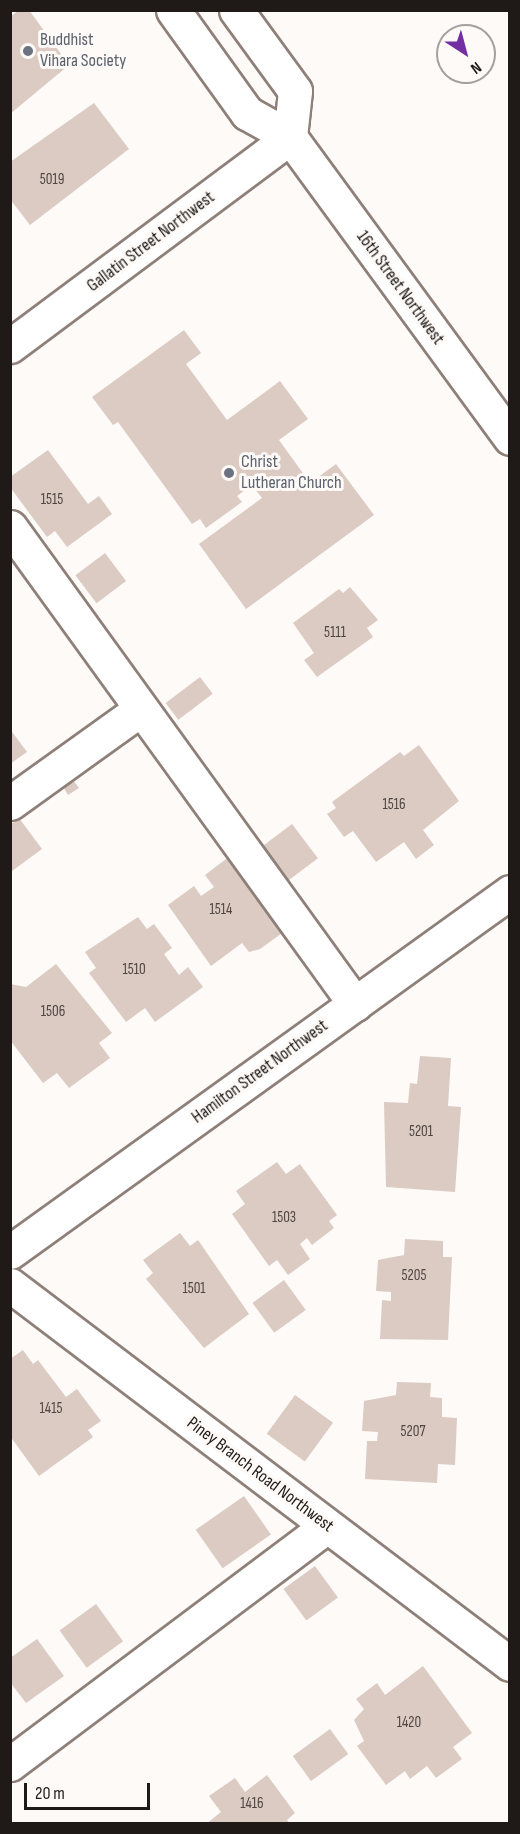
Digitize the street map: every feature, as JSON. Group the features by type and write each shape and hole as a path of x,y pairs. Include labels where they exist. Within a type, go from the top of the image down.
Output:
{"street":[{"name":"16th Street Northwest","path":"172,10 247,113 290,137 510,438"},
{"path":"236,10 295,91 290,137"},
{"name":"Gallatin Street Northwest","path":"10,346 290,137"},
{"path":"10,527 355,1004"},
{"path":"10,803 141,709"},
{"name":"Hamilton Street Northwest","path":"10,1252 510,892"},
{"name":"Piney Branch Road Northwest","path":"10,1285 510,1664"},
{"path":"10,1764 327,1526"}],"building":[{"path":"19,10 29,10 69,65 10,114 10,17"},
{"path":"94,103 129,149 30,225 10,199 10,162"},
{"name":"Christ Lutheran Church","path":"184,330 201,353 186,364 227,420 280,381 308,419 279,440 310,483 336,464 374,515 246,609 199,544 262,498 252,485 237,496 242,502 206,528 200,519 192,524 118,422 113,425 92,397"},
{"path":"48,450 88,504 99,496 112,514 67,547 55,531 47,537 10,487 10,477"},
{"path":"105,553 126,581 97,603 75,575"},
{"path":"350,587 378,620 367,628 373,637 317,677 304,660 314,653 293,623 339,589 343,593"},
{"path":"200,677 213,694 178,720 166,703"},
{"path":"10,729 27,752 10,764"},
{"path":"419,745 459,801 423,830 434,845 416,859 404,842 376,862 353,831 344,837 327,814 336,808 332,802 400,752 404,756"},
{"path":"70,776 79,788 68,795 61,783"},
{"path":"19,818 42,849 12,871 10,825"},
{"path":"292,824 318,858 288,881 262,846"},
{"path":"230,856 285,931 260,949 249,952 242,943 211,966 168,905 194,886 201,896 214,887 205,875"},
{"path":"138,917 147,929 154,924 172,948 164,954 179,975 188,967 203,987 155,1022 145,1008 126,1022 89,973 96,968 85,952"},
{"path":"56,964 112,1033 99,1043 110,1058 69,1088 57,1073 43,1083 10,1040 10,984 26,987"},
{"path":"420,1056 451,1058 448,1106 461,1107 455,1192 386,1187 384,1102 408,1103 410,1083 417,1084"},
{"path":"277,1162 286,1174 300,1164 337,1215 329,1221 334,1228 312,1245 307,1238 300,1244 310,1259 288,1275 277,1260 269,1266 232,1214 245,1204 236,1191"},
{"path":"180,1233 190,1246 198,1240 249,1314 204,1348 146,1279 153,1273 143,1260"},
{"path":"405,1239 443,1241 443,1257 452,1257 448,1340 380,1339 382,1300 391,1301 391,1292 376,1291 378,1260 404,1255"},
{"path":"284,1280 306,1310 274,1333 252,1303"},
{"path":"23,1350 33,1364 38,1360 66,1397 77,1389 101,1421 88,1430 93,1437 39,1476 10,1436 10,1359"},
{"path":"397,1382 431,1383 430,1397 442,1398 442,1417 457,1418 455,1465 438,1464 437,1483 365,1479 367,1441 377,1441 378,1432 362,1431 364,1401 396,1395"},
{"path":"295,1395 333,1423 305,1461 267,1434"},
{"path":"244,1496 271,1535 223,1568 196,1530"},
{"path":"315,1566 338,1598 306,1620 283,1589"},
{"path":"96,1604 123,1641 87,1668 60,1630"},
{"path":"37,1639 64,1676 26,1703 10,1682 10,1658"},
{"path":"423,1666 472,1733 453,1747 462,1759 436,1778 427,1766 410,1779 405,1771 386,1785 357,1746 364,1741 354,1720 364,1709 356,1699 377,1683 385,1695"},
{"path":"330,1729 348,1754 311,1781 293,1756"},
{"path":"267,1775 295,1813 287,1820 290,1824 206,1824 221,1812 209,1796 235,1778 245,1792"}],"place":[{"name":"Buddhist Vihara Society","path":"28,51"},
{"name":"Christ Lutheran Church","path":"229,473"}]}
